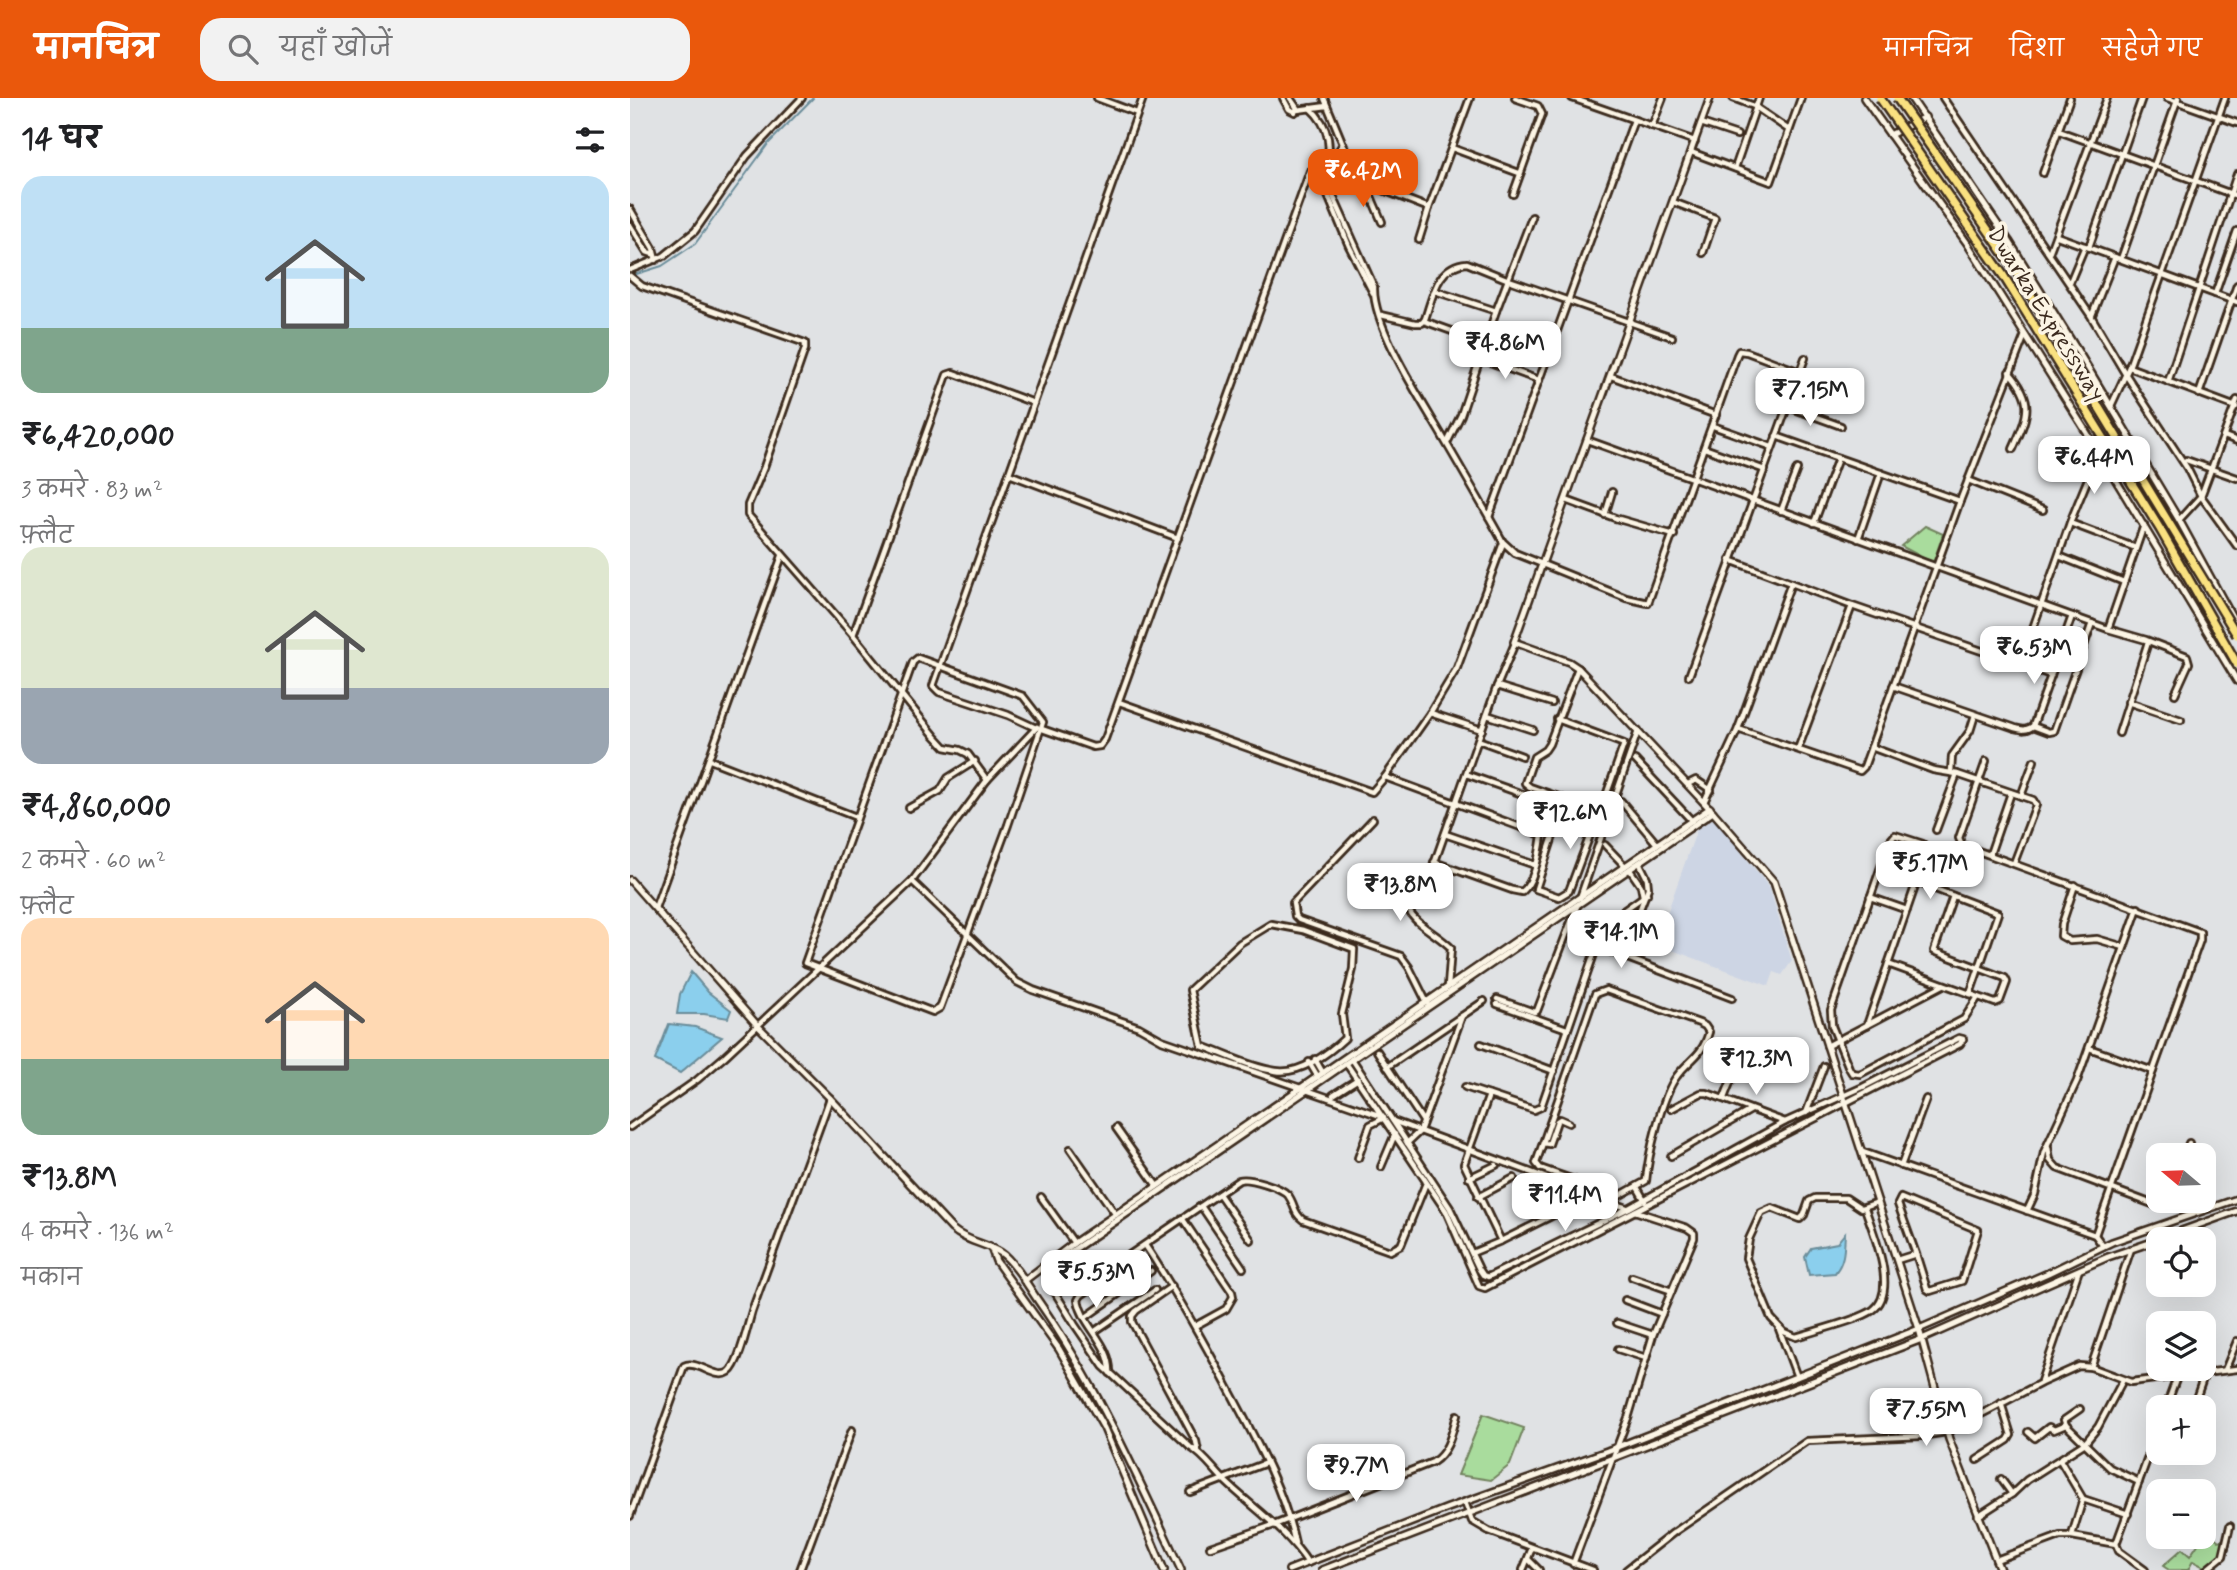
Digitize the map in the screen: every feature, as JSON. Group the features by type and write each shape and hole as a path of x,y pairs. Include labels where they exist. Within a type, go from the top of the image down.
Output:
{"highway":[{"name":"Dwarka Expressway","path":"1880,98 2003,275 2160,529 2237,664"},
{"name":"Dwarka Expressway","path":"1896,98 2015,269 2237,635"}],"street":[{"path":"630,270 695,231 747,156 802,98"},
{"path":"1097,98 1137,113"},
{"path":"1143,98 940,664 934,683 935,690 1093,747 1100,746 1119,702 1310,171"},
{"path":"1283,98 1295,112 1328,106"},
{"path":"1290,98 1297,110"},
{"path":"1324,98 1360,181 1367,186 1429,208"},
{"path":"1419,240 1470,98"},
{"path":"1513,194 1542,111 1538,106 1515,98"},
{"path":"1572,98 1695,141"},
{"path":"1652,126 1662,98"},
{"path":"1448,988 1451,948 1439,936 1414,920 1410,912 1445,834 1710,98"},
{"path":"1733,98 1756,107 1789,131"},
{"path":"1735,168 1759,98"},
{"path":"1691,152 1771,182 1801,98"},
{"path":"1864,98 1967,243 2099,452 2237,681"},
{"path":"1911,98 2009,241 2179,520 2237,626"},
{"path":"1943,98 2091,316 2201,496 2237,546"},
{"path":"2043,173 2070,98"},
{"path":"2049,254 2107,98"},
{"path":"2069,283 2087,247 2142,98"},
{"path":"2167,98 2237,123"},
{"path":"2111,407 2129,367 2225,98"},
{"path":"2091,316 2118,258 2178,100"},
{"path":"1310,108 1322,120 1327,131 1327,158 1320,173 1349,246 1374,294 1397,359 1503,542 1515,553 1626,598 1648,603 1739,351 1800,372"},
{"path":"1891,135 1925,117"},
{"path":"1489,517 1634,120"},
{"path":"1701,122 1737,135"},
{"path":"2059,131 2237,195"},
{"path":"1327,158 1335,156 1343,144"},
{"path":"1452,148 1519,173"},
{"path":"2168,382 2237,174"},
{"path":"1325,178 1329,195"},
{"path":"1367,186 1382,222"},
{"path":"1673,202 1715,218 1703,253"},
{"path":"630,209 653,248 655,257"},
{"path":"1447,444 1461,415 1479,358 1532,217"},
{"path":"630,225 647,252 655,257"},
{"path":"2215,294 2237,231"},
{"path":"2057,236 2234,301"},
{"path":"1424,321 1441,275 1462,263 1475,265 1509,280 1672,337"},
{"path":"630,276 642,286 805,343 801,362 747,510 751,519 853,635 945,747 964,751 975,761 987,780"},
{"path":"2199,394 2234,301 2237,285"},
{"path":"1435,291 1496,311"},
{"path":"1380,315 1415,323 1424,321 1485,343"},
{"path":"1491,327 1551,350"},
{"path":"1738,729 1857,772 1864,767 1960,501 2025,335"},
{"path":"1479,358 1539,380"},
{"path":"1689,676 1805,358"},
{"path":"2129,367 2236,407"},
{"path":"2009,372 2021,389 2028,411 2013,449"},
{"path":"853,635 947,375 953,373 1034,403"},
{"path":"1611,376 1716,415"},
{"path":"2179,520 2201,496 2237,400"},
{"path":"1787,406 1841,426"},
{"path":"1713,426 1772,447"},
{"path":"1776,436 1960,501"},
{"path":"2224,436 2237,441"},
{"path":"1587,440 2187,656 2189,659 2175,694"},
{"path":"1704,448 1765,470"},
{"path":"2020,664 2070,523 2099,452"},
{"path":"1814,523 1838,458"},
{"path":"2186,460 2237,478"},
{"path":"1781,511 1797,469"},
{"path":"1858,539 1881,473"},
{"path":"1009,474 1178,538"},
{"path":"1968,481 2043,510"},
{"path":"1605,515 1612,492"},
{"path":"1566,500 1605,515 1674,535"},
{"path":"2070,523 2136,548"},
{"path":"2108,629 2144,525"},
{"path":"1119,702 1368,792 1376,789 1430,713 1460,662 1503,542"},
{"path":"655,908 782,556"},
{"path":"2059,556 2124,582"},
{"path":"1730,560 1852,606 2051,675"},
{"path":"1704,802 1738,729 1791,583"},
{"path":"1798,749 1852,606"},
{"path":"1893,686 2023,731 2033,726 2073,616"},
{"path":"2033,726 2049,732 2054,731 2092,623"},
{"path":"2119,733 2148,642"},
{"path":"1515,643 1569,662 1578,668 1712,810 1774,882 1919,1329 1947,1432 2000,1570"},
{"path":"922,658 1023,696 1040,726 969,934 937,1011 818,970 806,965 805,960 901,696 915,659 922,658"},
{"path":"1578,668 1549,744 1533,759 1525,783 1600,813"},
{"path":"1497,686 1552,703"},
{"path":"2128,702 2181,720"},
{"path":"1430,713 1482,730"},
{"path":"1486,715 1533,730"},
{"path":"1936,830 1954,773 1952,756 1970,731 1975,715"},
{"path":"1558,719 1624,744 1600,816 1596,819 1569,891 1561,897"},
{"path":"630,1127 696,1080 758,1026 912,881 987,780 1040,726"},
{"path":"1567,1029 1497,1002 1537,1011 1638,730"},
{"path":"1478,740 1522,756"},
{"path":"1871,747 2033,800 2036,805 2014,863"},
{"path":"710,760 856,817"},
{"path":"1636,760 1692,821"},
{"path":"909,808 940,791 946,780 975,761"},
{"path":"1986,761 1959,843 2197,929 2201,935 2095,1235"},
{"path":"2021,796 2034,761"},
{"path":"1466,774 1528,796"},
{"path":"1385,778 1540,832 1542,838 1527,888 1518,892 1434,862"},
{"path":"1688,784 1696,780 1711,790"},
{"path":"1990,854 2011,793"},
{"path":"1565,799 1535,888 1561,897 1567,905"},
{"path":"1621,801 1657,844"},
{"path":"1580,897 1640,863 1712,810"},
{"path":"1024,1281 1067,1255 1321,1075 1627,868 1657,844 1712,810"},
{"path":"1594,811 1593,817 1596,819"},
{"path":"1373,819 1293,903 1295,916 1401,956 1428,1004"},
{"path":"1445,834 1535,866"},
{"path":"1867,1025 1927,848 1923,844 1895,835 1890,841 1831,1010 1830,1021 1852,1073 1860,1074 1964,1019 1978,997"},
{"path":"1605,845 1627,868 1645,895"},
{"path":"1622,956 1645,895 1647,878 1640,863"},
{"path":"630,880 758,1026 953,1229 964,1238 1007,1257 1051,1319 1089,1382 1181,1570"},
{"path":"912,881 1005,972 1023,985 1139,1027 1162,1040 1383,1117"},
{"path":"1917,882 1998,913 1970,995"},
{"path":"2075,885 2062,924 2061,936 2070,941 2097,939 2124,947"},
{"path":"1569,891 1576,903"},
{"path":"1465,1087 1537,1110 1543,1103 1602,931 1609,921 1645,895"},
{"path":"1888,964 1998,1003 2007,982 2005,978 1934,951 1952,896"},
{"path":"1870,897 1907,911"},
{"path":"1050,1263 1052,1258 1157,1186 1352,1059 1567,905 1576,903"},
{"path":"2027,1211 2035,1194 2047,1145 2077,1081 2138,908"},
{"path":"1271,924 1303,930 1354,949 1353,969 1342,1014 1345,1038 1333,1049 1312,1061 1295,1070 1277,1072 1202,1046 1190,990 1240,943 1271,924"},
{"path":"1597,946 1732,999"},
{"path":"1827,1046 1944,985"},
{"path":"1646,1181 1615,1196 1536,1165 1598,991 1606,990 1707,1028 1708,1036 1695,1059 1674,1080 1656,1126 1646,1181 1653,1197"},
{"path":"1387,1067 1484,1001"},
{"path":"1407,1143 1420,1131 1462,1016"},
{"path":"1346,1063 1450,1218 1479,1286 1485,1288 1635,1211 1653,1197 1785,1122 1863,1087 1959,1038 1963,1039 1960,1044 1845,1104 1653,1197"},
{"path":"1481,1044 1553,1071"},
{"path":"2089,1048 2153,1071"},
{"path":"1377,1051 1423,1121"},
{"path":"1724,1098 1741,1055"},
{"path":"1352,1059 1450,1208 1483,1275 1488,1277 1645,1202"},
{"path":"1312,1061 1321,1075"},
{"path":"1806,1114 1824,1066"},
{"path":"1333,1095 1358,1079"},
{"path":"1671,1109 1701,1093 1724,1098 1785,1122"},
{"path":"1489,1095 1464,1164 1501,1241"},
{"path":"630,1516 684,1366 690,1364 722,1374 730,1371 737,1360 759,1290 830,1098"},
{"path":"1358,1108 1372,1100"},
{"path":"1901,1166 1926,1100"},
{"path":"1671,1156 1752,1109"},
{"path":"1358,1158 1370,1125 1383,1117"},
{"path":"1543,1143 1549,1144 1557,1121 1560,1119 1569,1123"},
{"path":"1392,1121 1663,1219 1694,1233 1653,1335 1629,1415 1573,1564"},
{"path":"1116,1128 1157,1186"},
{"path":"1381,1167 1395,1134"},
{"path":"2047,1145 2050,1160 2057,1168 2146,1202"},
{"path":"1070,1149 1116,1215"},
{"path":"1863,1152 2095,1235 2103,1246"},
{"path":"1469,1178 1496,1165"},
{"path":"1081,1288 1234,1182 1245,1178 1286,1193 1296,1214 1303,1220 1390,1251 1401,1245 1426,1182"},
{"path":"1478,1197 1514,1178"},
{"path":"1637,1187 1645,1202"},
{"path":"1219,1194 1251,1240"},
{"path":"1041,1197 1074,1243"},
{"path":"1472,1253 1588,1198"},
{"path":"1865,1208 1884,1276 1879,1304 1869,1312 1796,1337 1790,1336 1771,1318 1746,1258 1749,1239 1761,1213 1772,1208 1800,1219 1804,1216 1809,1201 1815,1198 1846,1198 1858,1207 1865,1208 1878,1202"},
{"path":"1900,1198 1978,1230 1964,1277 1958,1284 1934,1291 1927,1289 1916,1254 1898,1204 1900,1198"},
{"path":"1289,1570 1797,1377 1919,1329 2103,1246 2237,1199"},
{"path":"1201,1206 1243,1268"},
{"path":"2192,1227 2237,1211"},
{"path":"1182,1218 1233,1297 1226,1309 1195,1326"},
{"path":"1323,1570 1922,1339 2146,1244"},
{"path":"1145,1245 1195,1326 1266,1463 1290,1517 1295,1543"},
{"path":"2091,1367 2132,1249"},
{"path":"992,1250 996,1261 1059,1349 1104,1428 1164,1570"},
{"path":"1897,1260 1916,1254"},
{"path":"1110,1374 1109,1359 1079,1305 1079,1297 1116,1272 1127,1256"},
{"path":"2041,1382 2080,1270"},
{"path":"1086,1317 1151,1271"},
{"path":"1632,1277 1672,1291"},
{"path":"1048,1280 1094,1355 1110,1374 1189,1447 1198,1451 1223,1479 1295,1543 1308,1563"},
{"path":"1172,1286 1136,1311 1132,1322 1196,1441 1198,1451"},
{"path":"1095,1331 1155,1290"},
{"path":"1625,1300 1662,1314"},
{"path":"1618,1323 1653,1335"},
{"path":"1778,1327 1797,1377"},
{"path":"2225,1370 2237,1340"},
{"path":"1618,1349 1646,1359"},
{"path":"1626,1570 1803,1443 1818,1439 1921,1436 1947,1432 2072,1368 2091,1367 2123,1380 2146,1380"},
{"path":"2216,1371 2237,1369"},
{"path":"1978,1516 2012,1494 2027,1479 2085,1443 2098,1427 2123,1380"},
{"path":"1977,1460 2008,1440 2011,1435 2001,1403"},
{"path":"2080,1409 2064,1420 2066,1426 2110,1468 2140,1482"},
{"path":"1210,1547 1274,1525 1433,1462 1448,1444 1457,1415"},
{"path":"2028,1432 2035,1438 2049,1427 2054,1430 2066,1426"},
{"path":"800,1570 852,1430"},
{"path":"2060,1460 2083,1499 2127,1514"},
{"path":"1190,1492 1266,1463"},
{"path":"2145,1570 2119,1550 2116,1544 2146,1465"},
{"path":"2001,1479 2012,1494"},
{"path":"2072,1536 2083,1499"},
{"path":"1465,1502 1468,1513 1478,1525 1582,1568 1593,1570"},
{"path":"2206,1570 2223,1556 2231,1526"},
{"path":"1996,1560 2060,1536 2116,1544"},
{"path":"1523,1570 1532,1548"},
{"path":"1528,1559 1539,1570"}],"shaded area":[{"path":"1714,818 1769,887 1792,961 1782,975 1774,972 1769,986 1656,944 1697,829"}],"green space":[{"path":"1925,526 1943,534 1933,563 1901,546"},
{"path":"1483,1414 1524,1428 1510,1465 1491,1480 1458,1475"},
{"path":"2216,1538 2219,1541 2225,1539 2221,1552 2206,1568 2193,1561 2188,1570 2169,1570 2163,1566 2182,1549 2190,1556 2195,1549 2216,1549"}],"water":[{"path":"691,972 708,992 731,1010 728,1018 704,1014 677,1014 680,994"},
{"path":"669,1024 695,1027 722,1037 680,1073 655,1060"},
{"path":"1845,1233 1842,1259 1835,1273 1809,1275 1805,1257 1811,1248 1837,1243"}],"waterway":[{"path":"630,276 662,266 695,244 768,144 813,98"}]}
